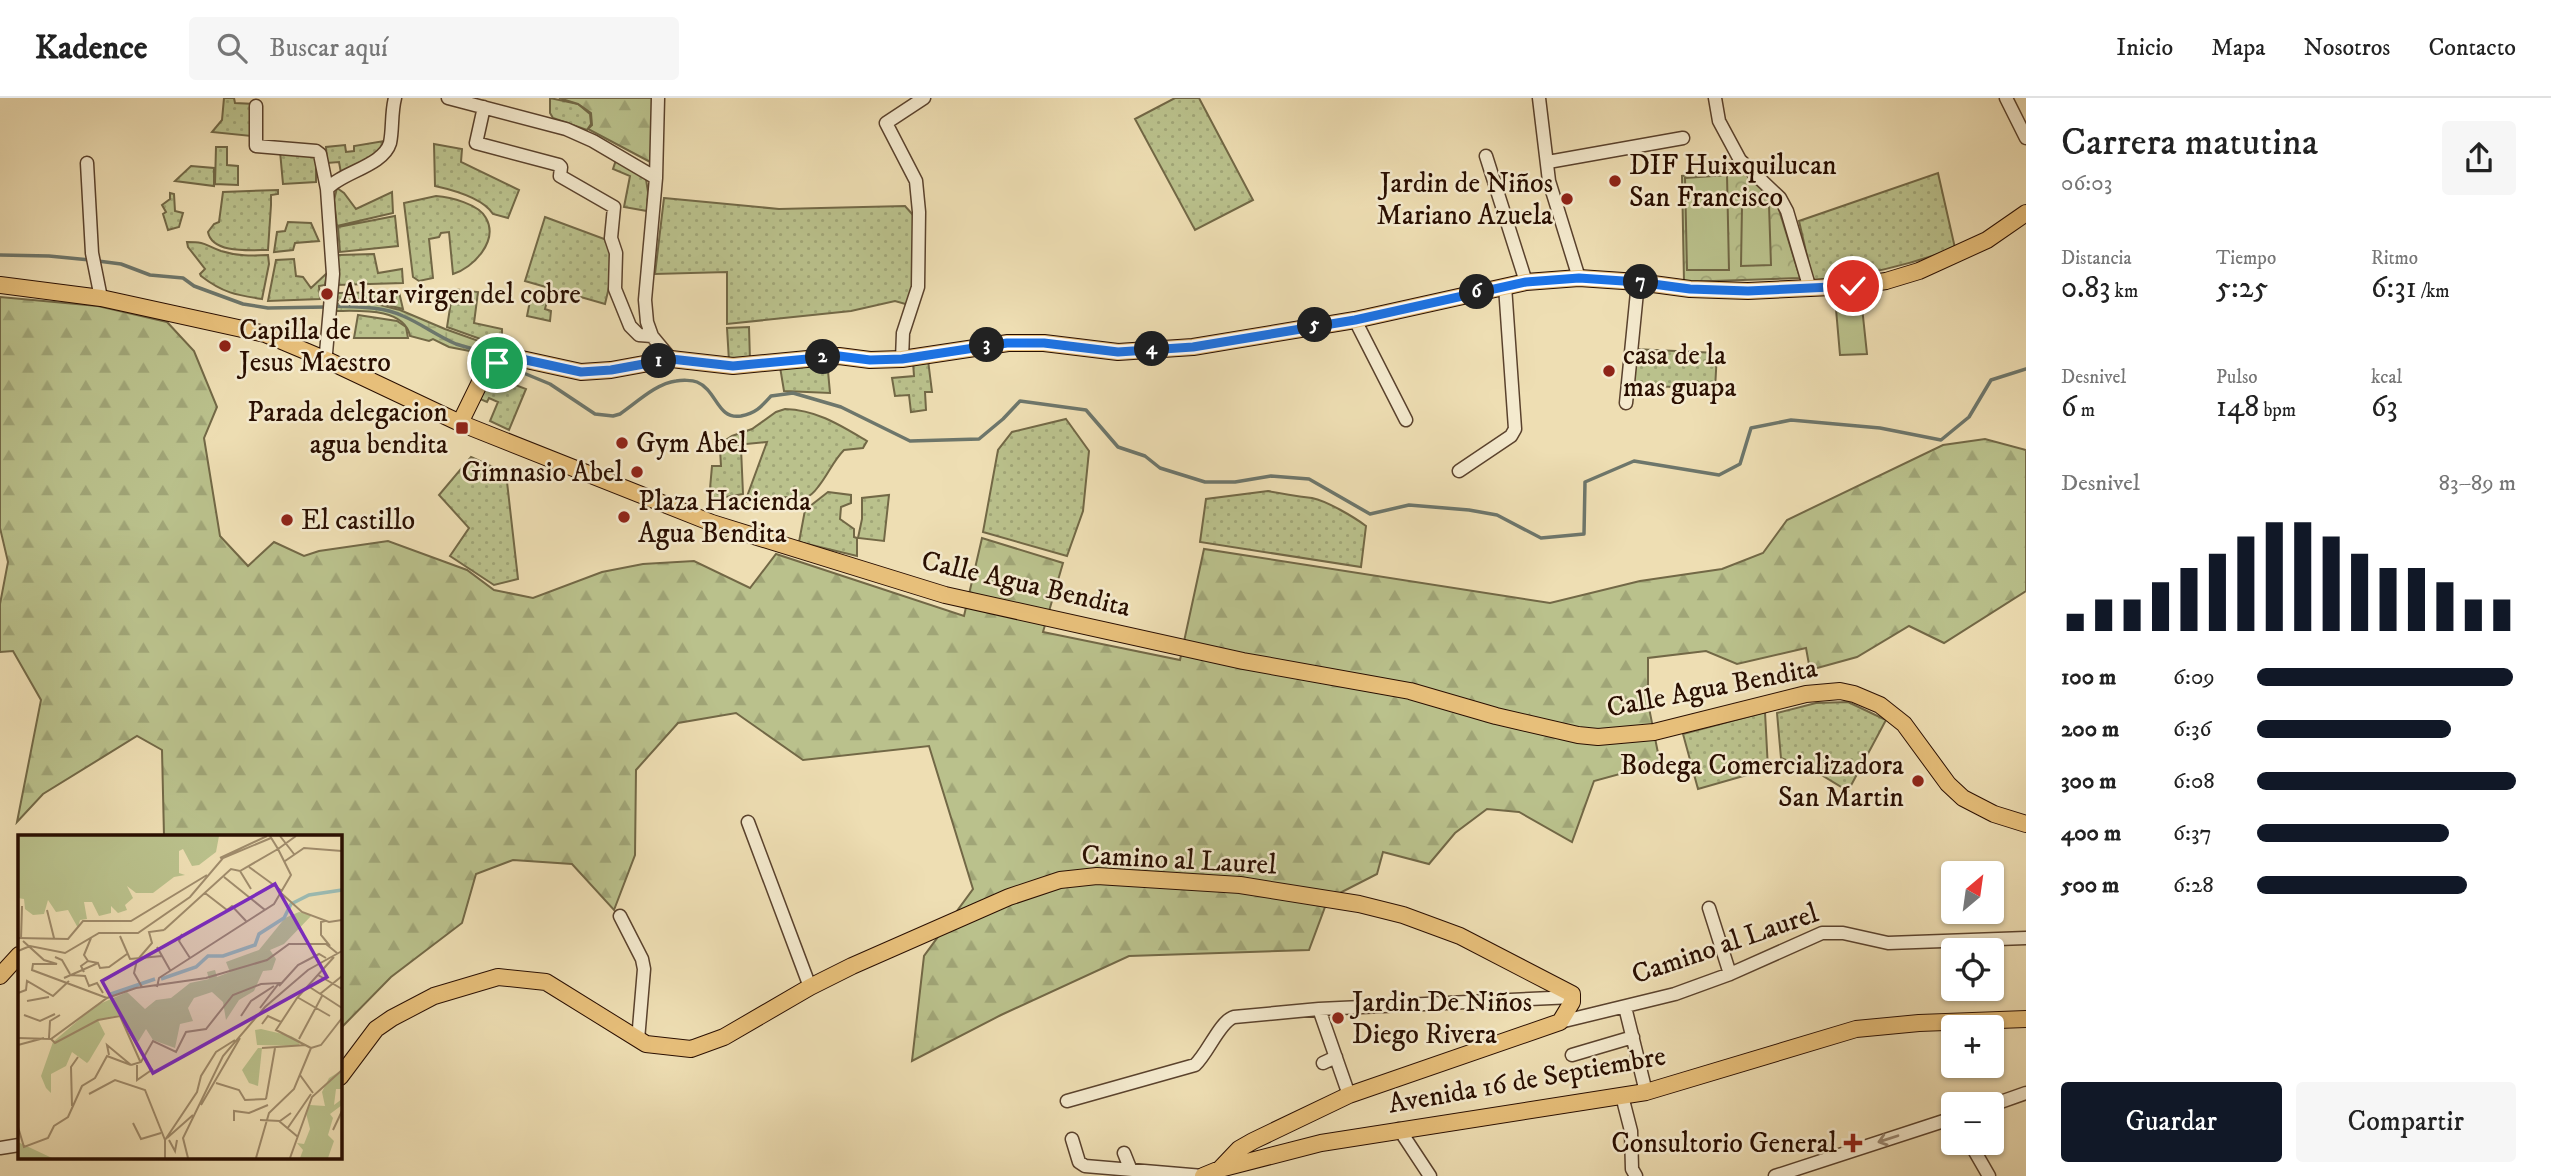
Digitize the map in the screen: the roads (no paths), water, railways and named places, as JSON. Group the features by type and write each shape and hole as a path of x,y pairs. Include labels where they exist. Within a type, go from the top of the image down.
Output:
{"main road":[{"path":"460,423 483,376 502,362 517,358 581,372 611,370 671,359 733,366 839,356 870,360 902,359 1007,343 1044,343 1118,352 1193,347 1355,320 1526,282 1579,278 1690,289 1748,291 1864,285 1919,271 1986,240 2026,213"},
{"name":"Calle Agua Bendita","path":"0,285 101,298 265,334 460,423 712,523 945,595 1243,662 1410,691 1578,736 1626,736 1654,732 1806,694 1840,691 1854,694 1880,705 1904,724 1948,784 1963,798 1994,814 2026,824"},
{"name":"Camino al Laurel","path":"341,1076 376,1029 392,1018 434,996 498,977 546,982 646,1044 691,1049 724,1037 810,987 1009,897 1060,880 1097,876 1240,885 1359,904 1403,915 1460,936 1564,989 1573,997"},
{"path":"0,976 18,956"},
{"path":"1220,1169 1239,1149 1253,1140 1349,1095 1560,1022 1573,997"},
{"name":"Avenida 16 de Septiembre","path":"1203,1176 1220,1169 1321,1143 1646,1092 1856,1029 1919,1023 2026,1019"}],"street":[{"path":"327,189 379,158 386,150 390,143 395,98"},
{"path":"448,98 566,129 613,151 656,178"},
{"path":"657,98 656,178 645,299 647,322 652,336 671,359"},
{"path":"902,359 903,333 918,287 919,212 916,181 886,123 924,98"},
{"path":"1539,98 1553,194 1579,278"},
{"path":"1715,98 1719,121 1740,160 1780,198 1787,212 1810,289"},
{"path":"2006,98 2026,138"},
{"path":"256,106 256,146 316,151 320,154 327,189 333,274 326,353"},
{"path":"484,107 476,143 559,165 560,176 614,207 611,238 616,253 615,289 630,326 639,335 652,336"},
{"path":"1548,162 1683,138"},
{"path":"1486,156 1526,282"},
{"path":"87,163 92,253 101,298"},
{"path":"1626,403 1638,282"},
{"path":"1459,471 1511,436 1515,429 1505,286"},
{"path":"1355,320 1406,420"},
{"path":"748,822 810,987"},
{"path":"1709,908 1730,974"},
{"path":"620,916 642,959 644,969 638,1040"},
{"name":"Camino al Laurel","path":"1560,1022 1675,994 1730,974 1822,933 1843,933 1888,943 2026,938"},
{"path":"1066,1101 1195,1065 1208,1052 1225,1021 1230,1018 1319,1009 1573,997"},
{"path":"1625,1007 1646,1092"},
{"path":"1319,1009 1349,1095"},
{"path":"1572,1055 1633,1037"},
{"path":"1323,1063 1336,1057"},
{"path":"2004,1101 2026,1093"},
{"path":"1622,1096 1631,1132 1632,1169 1636,1176"},
{"path":"1775,1176 1812,1170 1941,1122"},
{"path":"1399,1129 1430,1176"},
{"path":"1072,1139 1079,1162 1084,1166 1203,1176"},
{"path":"0,1148 18,1145"},
{"path":"1124,1153 1130,1168"},
{"path":"1976,1155 1989,1176"}],"waterway":[{"path":"0,255 90,260"},
{"path":"98,261 121,264 150,275 183,278 194,286 243,304 268,308 326,307"},
{"path":"334,306 386,310 449,341 496,359"},
{"path":"509,367 550,384 595,414 620,414 661,385 690,381 704,386 722,409 733,416 754,411 771,396 793,393 841,407 910,441 979,439 1020,401 1086,410 1118,447 1145,456 1160,468 1205,482 1235,482 1271,476 1309,479 1370,514 1409,505 1469,510 1497,515 1541,538 1584,534 1585,482 1634,461 1719,475 1740,464 1751,428 1791,420 1880,428 1941,440 1969,417 1991,380 2026,369"}],"place":[{"name":"DIF Huixquilucan San Francisco","path":"1615,181"},
{"name":"Jardin de Niños Mariano Azuela","path":"1567,199"},
{"name":"Altar virgen del cobre","path":"327,294"},
{"name":"Capilla de Jesus Maestro","path":"225,346"},
{"name":"casa de la mas guapa","path":"1609,371"},
{"name":"Parada delegacion agua bendita","path":"462,428"},
{"name":"Gym Abel","path":"622,443"},
{"name":"Gimnasio Abel","path":"637,472"},
{"name":"Plaza Hacienda Agua Bendita","path":"624,517"},
{"name":"El castillo","path":"287,520"},
{"name":"Bodega Comercializadora San Martin","path":"1918,781"},
{"name":"Jardin De Niños Diego Rivera","path":"1338,1018"},
{"name":"Consultorio General","path":"1853,1143"}]}
